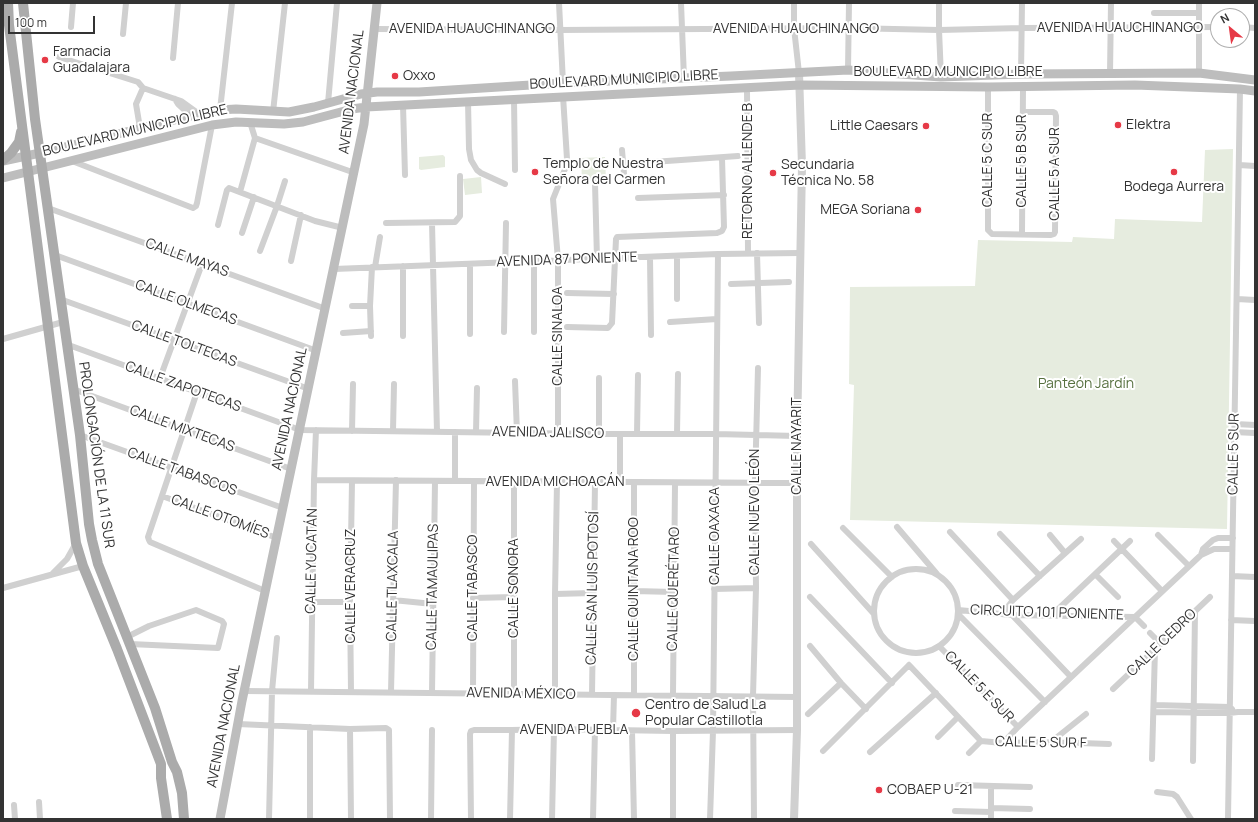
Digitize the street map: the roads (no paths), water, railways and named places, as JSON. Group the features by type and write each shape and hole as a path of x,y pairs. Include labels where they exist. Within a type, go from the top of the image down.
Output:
{"main road":[{"path":"8,3 8,25 22,120 76,543 83,566 117,649 161,764 160,778 167,819"},
{"name":"PROLONGACIÓN DE LA 11 SUR","path":"23,3 40,153 80,435 92,540 98,564 155,708 172,762 177,772 182,793 184,819"},
{"name":"AVENIDA NACIONAL","path":"220,819 238,724 283,508 355,173 364,124 377,3"},
{"name":"BOULEVARD MUNICIPIO LIBRE","path":"3,161 220,110 274,112 302,110 367,93 848,70 941,77 1021,74 1199,73 1255,80"},
{"name":"BOULEVARD MUNICIPIO LIBRE","path":"3,178 212,125 236,122 284,124 303,122 352,109 366,107 800,85 988,88 1135,85 1240,89 1255,91"},
{"path":"3,161 12,153 20,142 22,120"}],"street":[{"path":"71,27 73,3"},
{"path":"123,34 126,3"},
{"path":"173,58 178,3"},
{"path":"220,110 232,3"},
{"path":"274,112 285,3"},
{"path":"328,103 337,3"},
{"path":"559,3 559,30 563,83"},
{"path":"681,3 684,78"},
{"path":"794,3 794,28 799,72"},
{"path":"848,70 849,3"},
{"path":"939,3 938,30 941,77"},
{"path":"1021,74 1022,3"},
{"path":"1110,74 1111,3"},
{"path":"1199,3 1199,73"},
{"path":"1154,13 1199,13"},
{"name":"AVENIDA HUAUCHINANGO","path":"374,29 559,30 849,28 938,30 1210,27"},
{"path":"59,57 138,82 143,88 181,101 195,115"},
{"name":"CALLE NAYARIT","path":"794,819 797,730 797,436 802,166 799,72"},
{"name":"CALLE 5 B SUR","path":"1022,234 1023,87"},
{"path":"140,128 136,104 143,88"},
{"name":"RETORNO ALLENDE B","path":"747,88 748,254"},
{"name":"CALLE 5 C SUR","path":"988,88 988,230 990,232 1022,234"},
{"name":"CALLE 5 SUR","path":"1228,819 1240,89"},
{"name":"CALLE SINALOA","path":"558,433 558,260 553,199 567,159 563,96"},
{"path":"514,99 515,170"},
{"path":"468,101 469,149 471,160 481,173 506,184"},
{"path":"403,105 405,175"},
{"name":"CALLE 5 A SUR","path":"1022,234 1054,234 1055,113 1023,112"},
{"path":"240,192 255,138 250,122"},
{"path":"70,161 193,208 197,203 212,125"},
{"path":"255,138 355,173"},
{"path":"622,150 624,174"},
{"path":"624,164 738,156"},
{"path":"567,327 608,328 612,323 617,237 717,233 722,231 724,227 724,195 722,158"},
{"path":"1239,166 1255,166"},
{"path":"386,223 455,222 460,216 460,176"},
{"path":"260,252 285,181"},
{"path":"595,183 597,259"},
{"path":"218,225 227,190 229,188 315,221 343,228"},
{"path":"638,198 724,195"},
{"path":"242,233 254,197"},
{"name":"CALLE MAYAS","path":"48,208 326,309"},
{"path":"291,261 301,215"},
{"path":"432,223 437,432"},
{"path":"504,332 506,223"},
{"path":"343,333 371,334 370,306 374,267 380,237"},
{"path":"757,253 759,324"},
{"name":"AVENIDA 87 PONIENTE","path":"334,269 718,254 800,253"},
{"name":"CALLE OAXACA","path":"710,819 713,731 718,254"},
{"name":"CALLE OLMECAS","path":"54,255 317,351"},
{"path":"677,256 677,299"},
{"path":"650,257 651,335"},
{"path":"534,261 534,332"},
{"path":"160,378 202,264"},
{"path":"470,264 470,334"},
{"path":"403,266 403,336"},
{"path":"731,284 789,282"},
{"path":"567,293 614,294"},
{"name":"CALLE TOLTECAS","path":"60,299 308,389"},
{"path":"1237,299 1255,300"},
{"path":"352,306 370,306"},
{"path":"670,322 717,319"},
{"path":"3,339 63,322"},
{"name":"CALLE ZAPOTECAS","path":"66,344 300,430"},
{"name":"CALLE NUEVO LEÓN","path":"754,819 753,696 756,588 755,435 758,368"},
{"path":"637,434 638,374"},
{"path":"677,434 678,374"},
{"path":"599,378 599,434"},
{"path":"515,381 516,433"},
{"path":"352,431 353,384"},
{"path":"393,431 394,384"},
{"path":"476,432 477,388"},
{"name":"CALLE MIXTECAS","path":"73,389 292,469"},
{"path":"197,392 148,537 150,542 266,591"},
{"path":"1235,424 1255,425"},
{"name":"AVENIDA JALISCO","path":"300,430 797,436"},
{"name":"CALLE YUCATÁN","path":"311,691 316,430"},
{"path":"455,432 455,481"},
{"path":"1234,432 1255,433"},
{"path":"620,434 620,482"},
{"name":"CALLE TABASCOS","path":"80,435 283,508"},
{"name":"AVENIDA MICHOACÁN","path":"314,480 797,483"},
{"name":"CALLE TLAXCALA","path":"391,692 396,480"},
{"name":"CALLE VERACRUZ","path":"351,692 350,602 352,481"},
{"name":"CALLE TAMAULIPAS","path":"432,693 435,481"},
{"name":"CALLE TABASCO","path":"473,693 474,482"},
{"name":"CALLE SONORA","path":"514,482 514,694"},
{"path":"555,694 557,482"},
{"name":"CALLE SAN LUIS POTOSÍ","path":"592,695 595,482"},
{"name":"CALLE QUINTANA ROO","path":"634,483 634,695"},
{"name":"CALLE QUERÉTARO","path":"673,696 675,483"},
{"name":"CALLE OTOMÍES","path":"162,496 277,538"},
{"path":"897,527 953,591 958,612 954,629 950,636 939,646 926,652 912,653 892,646 878,629 874,614 878,594 882,588 892,577 901,572 911,570 931,572 940,577"},
{"path":"843,528 892,577"},
{"path":"950,532 1013,600"},
{"path":"1000,534 1040,576"},
{"path":"1050,535 1065,553"},
{"path":"1158,535 1189,566"},
{"name":"CIRCUITO 101 PONIENTE","path":"1201,555 1204,549 1213,540 1218,538 1232,538"},
{"path":"1003,613 1013,600 1081,539"},
{"path":"1114,541 1162,592"},
{"path":"1052,615 1130,541"},
{"path":"53,574 67,559 76,543"},
{"path":"811,544 874,614"},
{"name":"CIRCUITO 101 PONIENTE","path":"1003,743 1018,727 1201,555 1214,549 1232,549"},
{"path":"3,588 83,566"},
{"path":"1095,574 1118,597"},
{"path":"1232,576 1255,577"},
{"name":"CALLE NUEVO LEÓN","path":"714,589 756,588"},
{"path":"634,591 674,592"},
{"path":"555,594 593,593"},
{"path":"473,598 514,597"},
{"path":"810,597 892,684"},
{"name":"CALLE CEDRO","path":"1113,689 1210,597"},
{"path":"393,600 433,604"},
{"path":"312,602 350,602"},
{"path":"196,610 223,622 218,648 146,645 129,640 149,626 196,610"},
{"path":"958,612 1045,702"},
{"name":"CIRCUITO 101 PONIENTE","path":"958,612 1003,613 1012,615 1135,617"},
{"path":"1193,760 1195,612"},
{"path":"1012,615 1071,677"},
{"path":"1135,617 1144,626"},
{"path":"1231,620 1255,621"},
{"path":"1150,633 1161,644"},
{"path":"269,819 272,691 277,638"},
{"path":"810,646 841,683 866,709"},
{"name":"CALLE 5 E SUR","path":"939,646 1018,727"},
{"path":"1152,759 1155,649"},
{"path":"823,751 909,666 912,653"},
{"name":"CALLE 5 SUR F","path":"909,666 981,741 1003,743 1051,742 1109,744"},
{"path":"808,714 841,683"},
{"name":"AVENIDA MÉXICO","path":"245,691 797,697"},
{"path":"870,752 936,693"},
{"path":"613,730 614,695"},
{"path":"1154,708 1255,712"},
{"path":"1051,742 1086,714"},
{"path":"938,737 958,717"},
{"path":"238,724 350,729 386,728 389,730 390,819"},
{"path":"310,727 310,819"},
{"path":"350,729 351,819"},
{"path":"552,819 554,729"},
{"path":"593,819 595,729"},
{"path":"431,819 432,730"},
{"name":"AVENIDA PUEBLA","path":"471,819 470,734 471,731 474,730 797,730"},
{"path":"510,819 512,730"},
{"path":"632,730 634,819"},
{"path":"673,731 673,819"},
{"path":"970,753 981,741"},
{"path":"958,785 1030,787"},
{"path":"991,786 991,819"},
{"path":"1156,792 1173,794 1191,819"},
{"path":"39,802 40,819"},
{"path":"14,805 15,819"},
{"path":"956,811 1030,809"}],"place":[{"name":"Farmacia Guadalajara","path":"45,60"},
{"name":"Oxxo","path":"395,76"},
{"name":"Elektra","path":"1118,125"},
{"name":"Little Caesars","path":"926,126"},
{"name":"Templo de Nuestra Señora del Carmen","path":"535,172"},
{"name":"Bodega Aurrera","path":"1174,172"},
{"name":"Secundaria Técnica No. 58","path":"773,173"},
{"name":"MEGA Soriana","path":"918,210"},
{"name":"Centro de Salud La Popular Castillotla","path":"636,713"},
{"name":"COBAEP U-21","path":"879,790"}],"park label":[{"name":"Panteón Jardín","path":"1086,384"}]}
